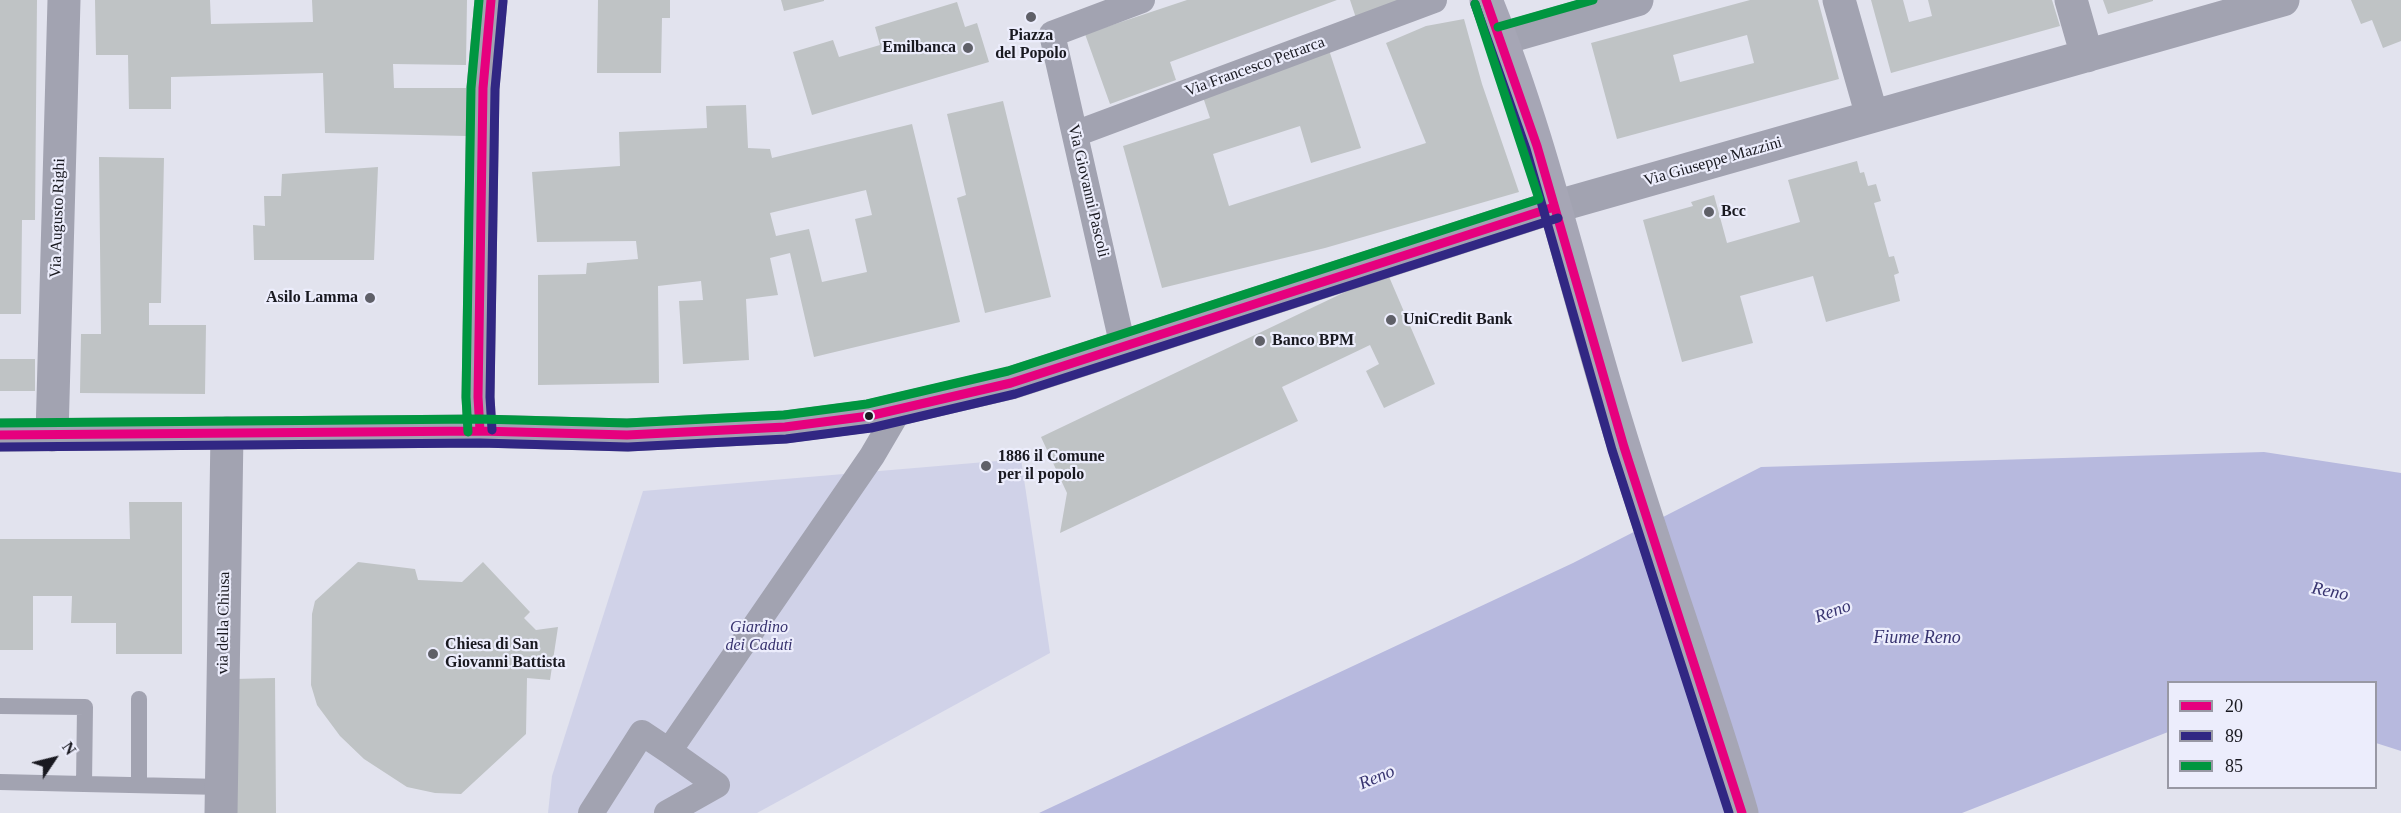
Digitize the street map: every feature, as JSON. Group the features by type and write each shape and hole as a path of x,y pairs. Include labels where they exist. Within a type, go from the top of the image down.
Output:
{"main road":[{"path":"1486,0 1502,39 1554,207 1608,395 1742,813"},
{"path":"0,435 480,431 549,435 710,432 785,427 898,410 1011,383 1554,207"}],"street":[{"name":"Via Augusto Righi","path":"52,435 64,0"},
{"path":"480,431 478,397 483,88 490,0"},
{"name":"Via Giovanni Pascoli","path":"1123,347 1052,34 1142,0"},
{"name":"Via Francesco Petrarca","path":"1075,134 1434,0"},
{"path":"1502,39 1637,0"},
{"path":"1839,0 1872,116"},
{"path":"2071,0 2087,56"},
{"name":"Via Giuseppe Mazzini","path":"1554,207 2283,0"},
{"path":"669,750 872,456 898,410"},
{"name":"via della Chiusa","path":"222,800 226,433"},
{"path":"601,809 642,733 717,785 667,813"}],"lane":[{"path":"139,699 139,785"},
{"path":"0,706 85,706 84,784"},
{"path":"0,782 139,785 222,800"}],"green space":[{"name":"Giardino dei Caduti","path":"1021,459 1050,653 757,813 548,813 552,776 643,491"}],"water":[{"name":"Fiume Reno","path":"2264,452 2401,473 2401,751 2377,743 2377,681 2167,681 2167,732 1962,813 1039,813 1573,563 1761,467"}],"building":[{"path":"0,0 37,0 35,220 22,220 21,314 0,314"},
{"path":"95,0 210,0 211,24 313,22 312,0 467,0 466,65 393,64 394,88 466,88 467,136 325,133 323,73 171,77 171,109 129,109 128,55 96,55"},
{"path":"598,0 670,0 670,18 662,18 661,73 597,73"},
{"path":"781,0 824,0 824,1 784,11"},
{"path":"1187,0 1337,0 1170,62 1176,80 1110,104 1085,34"},
{"path":"1350,0 1405,0 1356,18"},
{"path":"1750,0 1818,0 1839,79 1617,139 1591,43","holes":["1747,35 1754,63 1680,82 1673,55"]},
{"path":"1871,0 1903,0 1909,22 1932,16 1928,0 2052,0 2060,26 1891,73"},
{"path":"2103,0 2153,0 2153,1 2108,14"},
{"path":"2351,0 2401,0 2401,41 2383,48 2372,20 2361,24"},
{"path":"957,2 965,27 977,23 989,62 812,115 793,52 833,40 839,57 880,45 875,27"},
{"path":"1464,19 1482,84 1519,192 1325,248 1162,288 1123,146 1210,118 1202,94 1329,50 1361,148 1311,163 1300,126 1213,154 1229,206 1426,143 1386,43 1426,26"},
{"path":"1003,101 1051,297 985,313 957,198 966,195 947,114"},
{"path":"746,105 748,148 770,149 772,158 912,124 960,322 814,357 790,253 770,258 778,295 746,299 749,360 683,364 679,301 703,300 701,281 658,286 659,383 538,385 538,275 586,274 587,263 638,259 636,241 537,242 532,172 620,166 619,132 707,128 706,106","holes":["866,190 872,215 855,219 867,272 822,282 809,229 776,236 770,213"]},
{"path":"99,157 164,158 161,303 149,303 149,325 206,325 205,394 80,393 81,334 101,334"},
{"path":"1857,161 1860,173 1864,172 1868,186 1876,184 1881,201 1874,203 1889,257 1894,256 1899,273 1894,275 1900,301 1826,322 1813,276 1740,296 1753,343 1682,362 1643,220 1693,206 1691,202 1714,195 1727,243 1800,222 1788,180"},
{"path":"378,167 374,260 254,260 253,225 265,226 264,196 281,196 282,174"},
{"path":"1387,272 1435,384 1384,408 1366,371 1379,364 1370,345 1282,387 1298,421 1060,533 1067,493 1041,437"},
{"path":"0,359 35,359 35,391 0,391"},
{"path":"129,502 182,502 182,654 116,654 116,623 71,623 72,596 33,596 33,650 0,650 0,539 130,539"},
{"name":"Chiesa di San Giovanni Battista","path":"358,562 415,569 418,580 462,582 483,562 530,612 524,618 536,630 558,627 550,680 527,678 526,734 461,794 435,793 407,787 364,759 340,736 317,705 311,685 312,614 315,601"},
{"path":"275,678 276,813 236,813 234,679"}],"transit line":[{"name":"85","path":"468,432 466,397 471,88 479,0"},
{"name":"20","path":"480,431 478,397 483,88 491,0"},
{"name":"20","path":"1486,0 1537,146 1624,447 1742,813"},
{"name":"85","path":"1498,27 1593,0"},
{"name":"89","path":"492,430 490,397 495,89 503,1"},
{"name":"89","path":"1475,4 1526,149 1612,450 1729,813"},
{"name":"85","path":"0,423 480,419 627,423 784,415 867,404 1008,371 1539,199 1475,4"},
{"name":"20","path":"0,435 480,431 627,435 785,427 869,416 1011,383 1554,207"},
{"name":"89","path":"0,447 480,443 628,447 786,439 871,428 1015,394 1558,218"}],"place":[{"name":"Piazza del Popolo","path":"1031,17"},
{"name":"Emilbanca","path":"968,48"},
{"name":"Bcc","path":"1709,212"},
{"name":"Asilo Lamma","path":"370,298"},
{"name":"UniCredit Bank","path":"1391,320"},
{"name":"Banco BPM","path":"1260,341"},
{"name":"1886 il Comune per il popolo","path":"986,466"},
{"name":"Chiesa di San Giovanni Battista","path":"433,654"}],"water label":[{"name":"Reno","path":"2330,592"},
{"name":"Reno","path":"1833,612"},
{"name":"Reno","path":"1377,778"}]}
